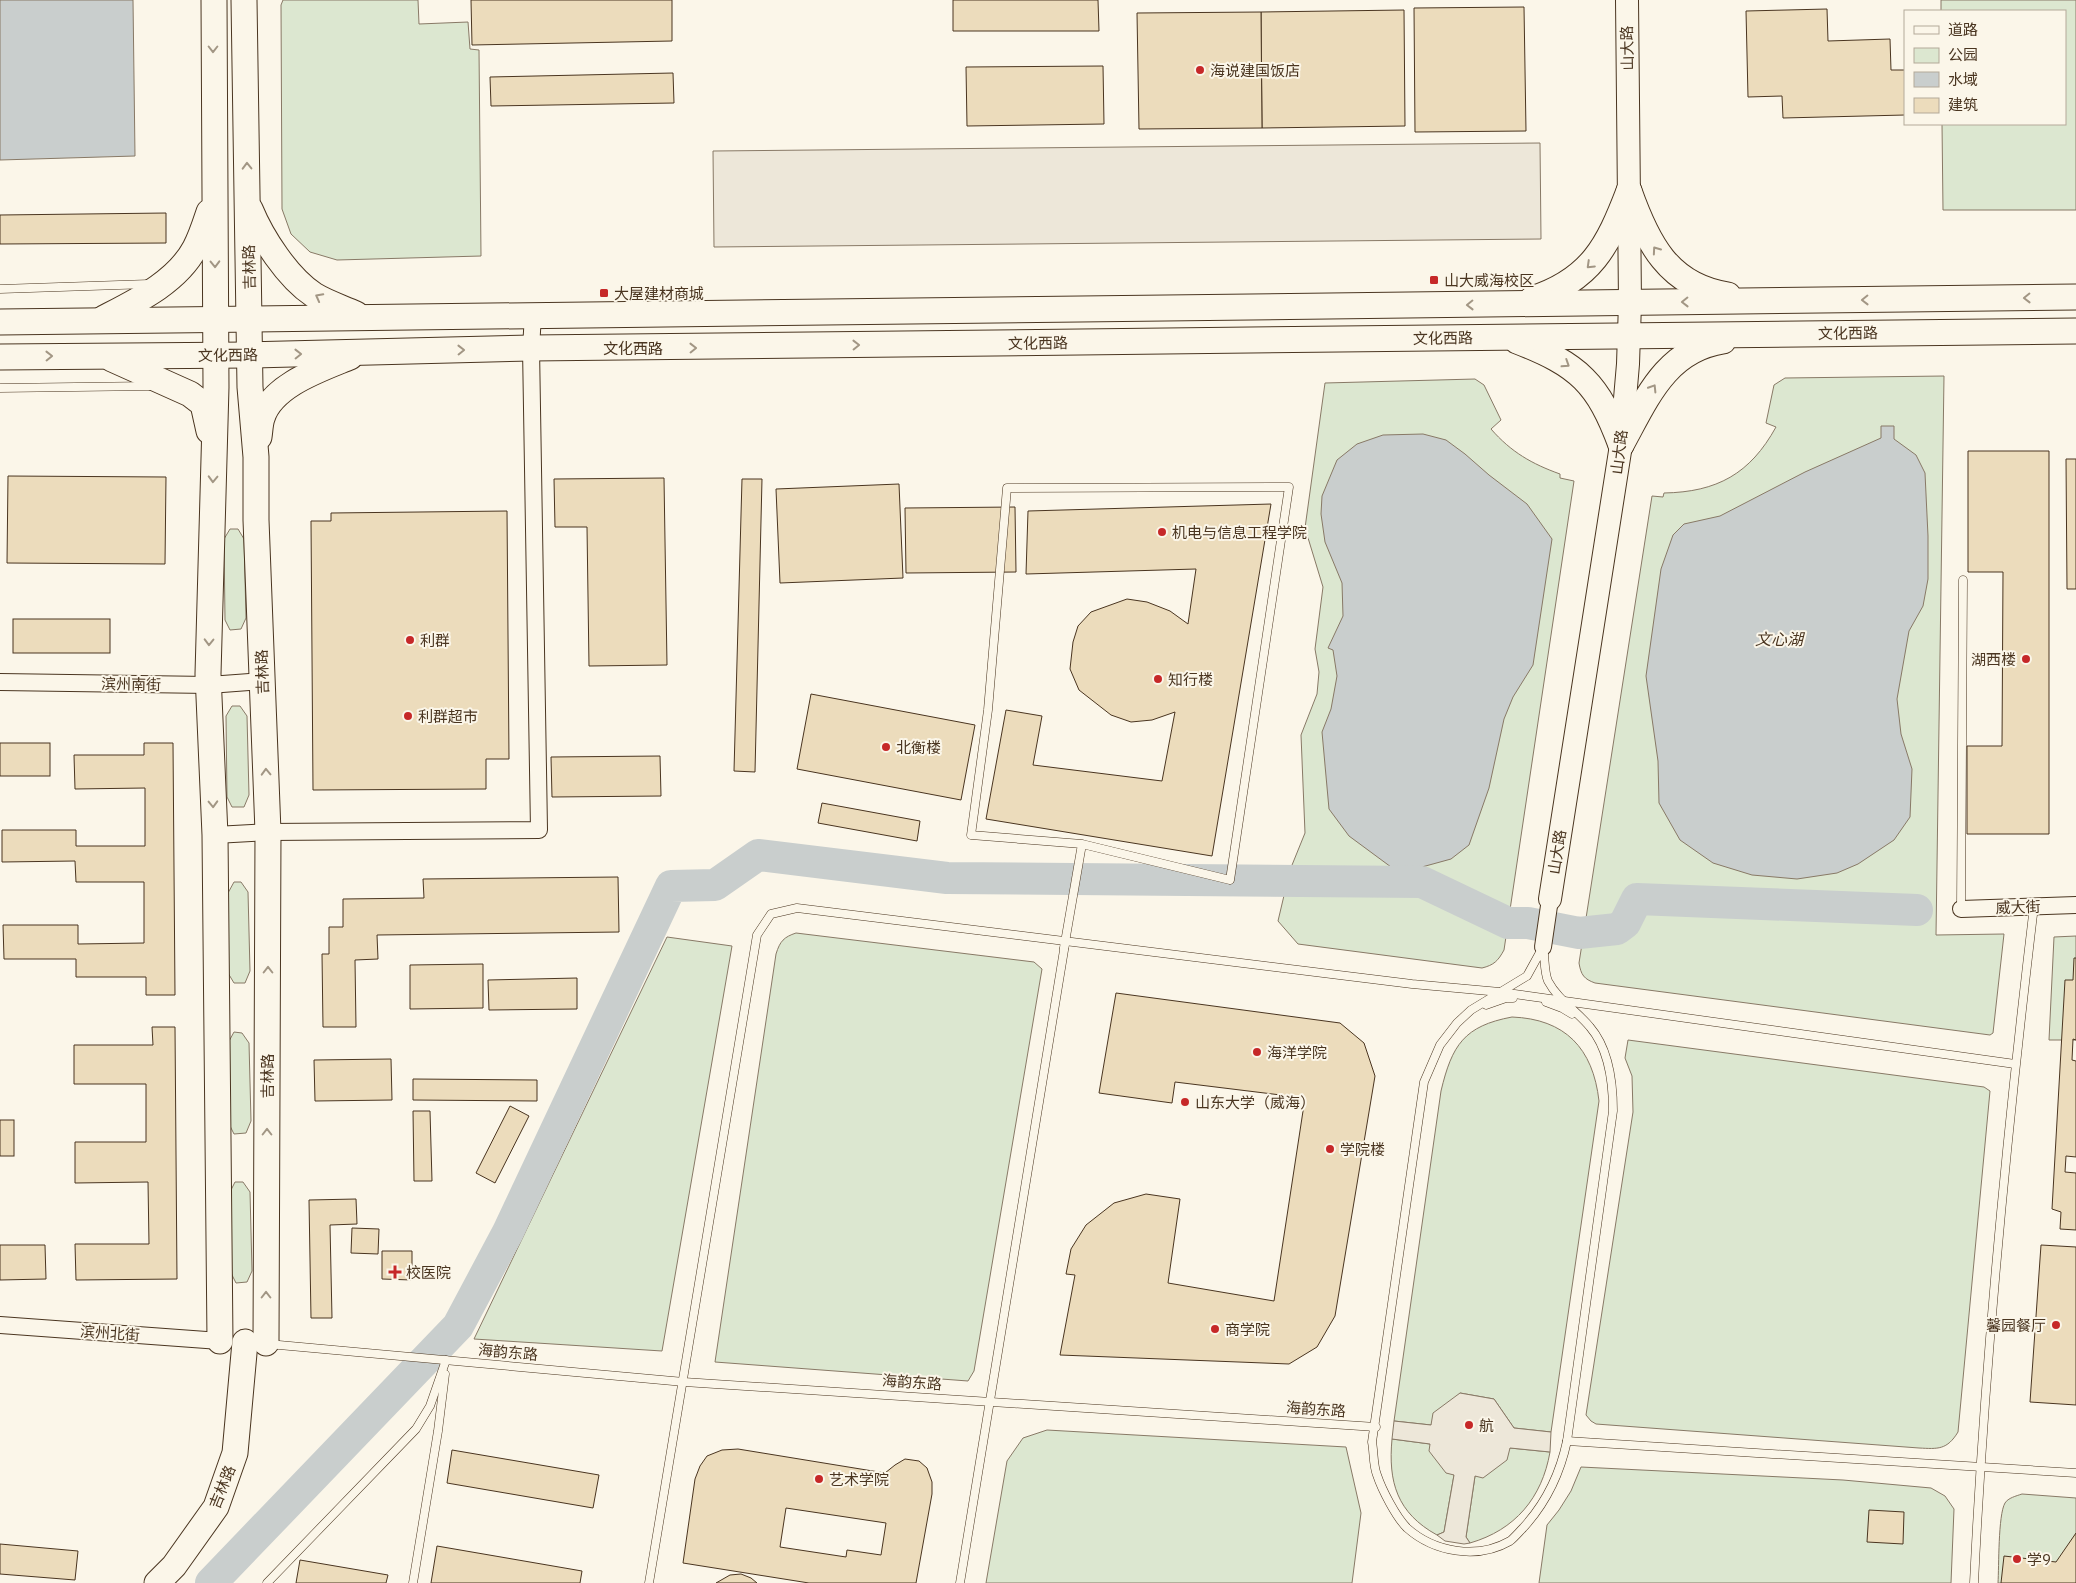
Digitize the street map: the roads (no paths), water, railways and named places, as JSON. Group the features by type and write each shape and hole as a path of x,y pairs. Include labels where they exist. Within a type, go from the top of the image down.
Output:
{"main road":[{"name":"吉林路","path":"214,0 216,355 209,685 214,835 244,1342"},
{"name":"吉林路","path":"156,1583 174,1566 216,1507 235,1453 244,1342 268,832 256,520 256,457 250,387 244,0"},
{"name":"山大路","path":"1550,899 1621,445 1630,303 1627,0"},
{"path":"1629,191 1648,239 1666,264 1682,277 1703,288 1724,294 1776,301"},
{"path":"1499,304 1541,296 1556,290 1578,276 1596,259 1606,243 1618,220 1629,191"},
{"path":"98,321 136,302 177,272 195,248 214,198"},
{"path":"248,204 258,228 288,271 314,295 363,318"},
{"path":"0,322 2076,297"},
{"name":"文化西路","path":"0,357 250,355 531,348 2076,331"},
{"path":"1621,445 1658,380 1686,354 1712,343 1770,334"},
{"path":"1506,337 1548,353 1571,367 1595,391 1610,415 1621,445"},
{"path":"256,457 262,417 279,392 316,371 361,352"},
{"path":"102,355 174,386 190,394 203,404 214,453"}],"street":[{"path":"214,835 268,832 540,830 531,348 533,316"},
{"name":"滨州南街","path":"0,682 209,685 262,681"},
{"path":"1543,947 1550,899"},
{"name":"威大街","path":"1961,909 2076,905"},
{"name":"滨州北街","path":"0,1325 244,1342"}],"lane":[{"path":"0,289 161,284"},
{"path":"0,388 174,386"},
{"path":"1289,487 1230,880 1082,844 971,834 988,710 1006,488 1289,487"},
{"path":"1961,909 1963,580"},
{"path":"960,1583 1082,844"},
{"path":"1974,1583 1980,1466 2015,1064 2034,906"},
{"path":"649,1583 757,935 772,914 797,908 1065,944 1412,984 1500,992 2015,1064"},
{"path":"1543,947 1548,980 1563,1001 1590,1026 1604,1048 1613,1095 1613,1111 1566,1441 1563,1459 1553,1486 1532,1518 1510,1541 1482,1551 1455,1552 1429,1544 1406,1527 1388,1500 1376,1474 1372,1442 1376,1427 1424,1082 1440,1045 1457,1023 1471,1010 1527,976 1543,947"},
{"path":"1471,1010 1506,998 1534,998 1562,1008 1590,1026"},
{"name":"海韵东路","path":"244,1342 684,1382 1376,1427"},
{"path":"266,1583 416,1429 430,1406 446,1360"},
{"path":"413,1583 438,1431 446,1360"},
{"path":"1566,1441 2076,1473"}],"water":[{"path":"0,0 133,0 135,156 0,160"},
{"name":"文心湖","path":"1881,426 1894,426 1894,439 1916,455 1925,473 1928,579 1923,606 1909,631 1897,699 1901,734 1912,769 1910,817 1894,840 1858,864 1837,873 1797,879 1752,875 1713,863 1680,840 1659,803 1658,761 1646,676 1661,569 1673,535 1684,524 1720,516 1805,472 1881,438"},
{"path":"1423,434 1446,440 1527,504 1552,539 1533,665 1513,697 1504,719 1489,788 1469,845 1451,859 1411,870 1391,867 1349,836 1329,809 1322,732 1331,709 1337,676 1333,650 1328,648 1343,616 1342,583 1325,542 1321,514 1322,496 1337,460 1357,444 1383,435"}],"waterway":[{"path":"211,1583 458,1326 508,1232 671,886 715,885 758,855 947,878 1422,882 1508,923 1528,923 1579,933 1617,929 1625,923 1637,899 1917,910"}],"place":[{"name":"海说建国饭店","path":"1200,70"},
{"name":"山大威海校区","path":"1434,280"},
{"name":"大屋建材商城","path":"604,293"},
{"name":"机电与信息工程学院","path":"1162,532"},
{"name":"利群","path":"410,640"},
{"name":"湖西楼","path":"2026,659"},
{"name":"知行楼","path":"1158,679"},
{"name":"利群超市","path":"408,716"},
{"name":"北衡楼","path":"886,747"},
{"name":"海洋学院","path":"1257,1052"},
{"name":"山东大学（威海）","path":"1185,1102"},
{"name":"学院楼","path":"1330,1149"},
{"name":"校医院","path":"395,1272"},
{"name":"馨园餐厅","path":"2056,1325"},
{"name":"商学院","path":"1215,1329"},
{"name":"航","path":"1469,1425"},
{"name":"艺术学院","path":"819,1479"},
{"name":"学9","path":"2017,1559"}]}
